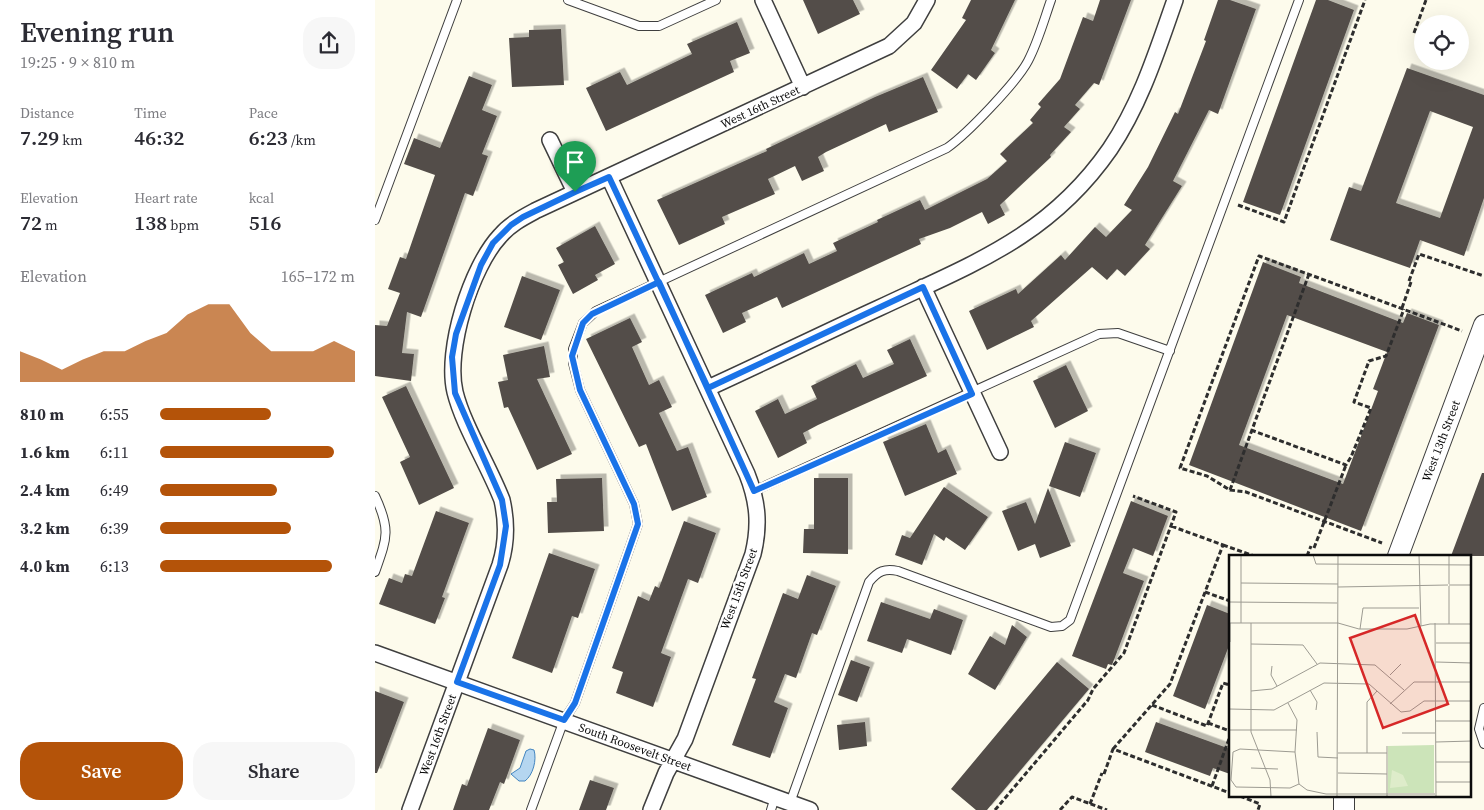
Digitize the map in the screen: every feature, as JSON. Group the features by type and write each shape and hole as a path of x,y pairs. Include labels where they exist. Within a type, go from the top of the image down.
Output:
{"street":[{"path":"763,0 803,87"},
{"name":"West 16th Street","path":"410,810 500,565 506,526 502,500 455,393 452,357 456,334 481,265 497,239 511,225 523,217 889,46 914,23 927,0"},
{"path":"708,388 1010,244 1047,217 1080,186 1110,148 1144,86 1175,0"},
{"path":"549,140 575,192"},
{"name":"West 15th Street","path":"609,177 754,491 759,522 753,554 685,739 673,760 651,810"},
{"path":"923,287 1000,452"},
{"name":"West 13th Street","path":"1390,550 1484,325"},
{"name":"South Roosevelt Street","path":"375,653 673,760 773,804 790,803 810,810"}],"lane":[{"path":"375,220 457,0"},
{"path":"568,0 639,26 649,27 659,26 716,0"},
{"path":"531,810 564,720 575,703 638,524 634,504 577,381 573,363 573,350 583,323 592,314 947,148 956,142 1024,67 1033,50 1051,0"},
{"path":"790,803 869,582 882,570 898,571 1051,627 1061,626 1069,620 1299,0"},
{"path":"754,491 972,394 1099,334 1108,332 1118,333 1170,352"},
{"path":"375,496 384,518 387,534 375,572"},
{"path":"1484,708 1479,729 1484,744"}],"path":[{"path":"1238,206 1284,222 1365,0"},
{"path":"1421,15 1426,0"},
{"path":"1308,555 1371,408 1354,402 1369,362 1386,356 1403,309 1419,254 1484,276"},
{"path":"1390,550 1324,520 1246,492 1230,490 1207,476 1180,468 1259,256 1463,331"},
{"path":"1230,490 1309,274"},
{"path":"1251,430 1346,465"},
{"path":"995,810 1088,700 1093,690 1124,653 1176,512 1133,496"},
{"path":"1171,526 1251,555"},
{"path":"1090,804 1113,749 1171,684 1223,545"},
{"path":"1205,592 1229,601"},
{"path":"1152,705 1207,726 1223,682 1229,685"},
{"path":"1208,723 1229,731"},
{"path":"1212,786 1229,739"},
{"path":"1113,749 1229,793"},
{"path":"1060,810 1072,797 1107,810"},
{"path":"1245,798 1261,804 1258,810"}],"water":[{"path":"534,750 535,754 534,767 525,781 519,781 511,774 520,768 526,751"}],"building":[{"path":"803,0 853,0 860,14 818,34"},
{"path":"971,0 1015,0 991,50 995,53 976,80 968,74 957,89 931,70 966,20 962,18"},
{"path":"1100,0 1131,0 1099,85 1094,83 1075,105 1080,109 1064,127 1071,132 1050,155 1051,157 1000,205 1005,215 988,224 982,212 950,228 919,239 921,244 782,308 777,297 742,313 746,322 723,333 705,295 752,273 754,277 804,253 809,264 837,251 833,243 878,222 877,220 920,200 925,210 987,179 1007,161 1000,154 1033,123 1030,120 1041,107 1038,104 1060,79 1083,17 1093,21"},
{"path":"1218,0 1230,0 1256,9 1218,114 1209,110 1173,181 1182,186 1145,245 1150,249 1125,276 1117,269 1107,280 1092,267 1031,321 1034,327 987,350 969,311 1016,289 1018,294 1061,255 1065,260 1095,227 1106,237 1132,210 1124,205 1148,167 1175,112 1178,114 1206,41 1204,40"},
{"path":"1316,0 1328,0 1354,10 1280,215 1243,202"},
{"path":"737,22 750,53 730,61 734,72 606,131 586,88 620,72 627,85 692,54 687,44"},
{"path":"561,29 564,85 512,87 509,38 529,37 529,30"},
{"path":"1407,68 1484,95 1484,198 1464,256 1420,240 1410,268 1330,240 1349,187 1361,191","holes":["1430,111 1473,127 1440,218 1396,203"]},
{"path":"469,76 492,85 482,110 497,116 482,154 488,156 473,196 465,193 421,317 407,312 402,353 414,354 411,381 375,376 375,325 387,326 400,293 388,289 400,257 406,259 435,175 404,164 414,138 440,148"},
{"path":"923,77 938,112 889,132 886,124 826,152 818,157 824,171 802,181 795,166 768,179 775,194 722,217 725,224 679,245 657,200 767,151 766,149 875,97"},
{"path":"595,226 615,264 595,275 598,280 573,294 558,265 564,262 556,248"},
{"path":"1263,262 1301,277 1299,283 1403,323 1407,313 1439,325 1361,531 1189,465","holes":["1287,315 1387,352 1373,389 1378,391 1343,484 1239,445"]},
{"path":"522,276 560,290 541,340 504,327"},
{"path":"630,318 642,342 632,347 649,385 659,380 672,407 659,413 677,451 688,447 707,497 672,511 646,444 639,447 586,339"},
{"path":"910,339 927,376 803,433 807,443 778,458 755,411 778,399 785,414 817,399 811,386 856,364 863,378 894,364 887,350"},
{"path":"544,346 550,377 537,379 572,454 537,470 508,407 504,408 498,382 508,380 503,355"},
{"path":"1066,365 1088,411 1055,428 1033,381"},
{"path":"406,386 454,488 419,505 400,462 410,457 382,397"},
{"path":"926,424 938,453 946,449 957,474 905,496 883,442"},
{"path":"1065,442 1096,453 1080,497 1049,486"},
{"path":"1482,473 1484,473 1484,556 1451,555"},
{"path":"602,478 604,531 548,533 547,502 557,502 556,479"},
{"path":"814,478 848,478 848,554 803,553 804,529 814,529"},
{"path":"944,487 988,517 965,550 946,537 944,541 934,534 922,565 895,555 902,535 910,538"},
{"path":"1048,488 1071,546 1040,558 1035,544 1018,551 1002,511 1026,502 1035,524"},
{"path":"1131,501 1168,516 1153,556 1133,548 1123,573 1144,581 1112,665 1108,664 1106,669 1072,656"},
{"path":"436,511 469,523 442,597 445,598 435,624 379,604 389,578 402,583 405,574 412,576"},
{"path":"684,521 716,533 698,583 688,579 661,653 671,657 653,707 616,693 623,672 612,668 638,596 649,601 655,586 659,588"},
{"path":"549,553 595,569 578,618 572,616 552,673 512,658"},
{"path":"807,575 836,586 817,635 812,633 796,678 785,674 774,702 788,708 770,758 732,745 756,679 752,678 783,593 798,599"},
{"path":"881,602 930,619 934,609 963,620 951,655 907,639 902,653 867,641"},
{"path":"1207,605 1229,614 1229,646 1205,709 1173,696"},
{"path":"1012,625 1027,637 995,690 968,674 990,636 1005,645"},
{"path":"851,660 870,667 857,702 838,695"},
{"path":"1057,662 1089,689 987,810 976,810 951,789"},
{"path":"375,691 404,702 377,773 375,773"},
{"path":"865,722 867,746 839,750 837,725"},
{"path":"1156,722 1229,749 1229,774 1213,768 1210,776 1145,752"},
{"path":"488,728 520,740 504,784 500,782 489,810 453,810 462,784 467,786"},
{"path":"590,780 614,788 606,810 579,810"}],"route":[{"path":"575,192 523,217 511,225 493,243 481,265 459,323 452,357 455,393 502,500 506,526 504,553 457,682 564,720 575,703 638,524 634,504 580,390 573,363 573,350 583,323 592,314 659,282 754,491 972,394 923,287 708,388 659,282 609,177 575,192"}]}
